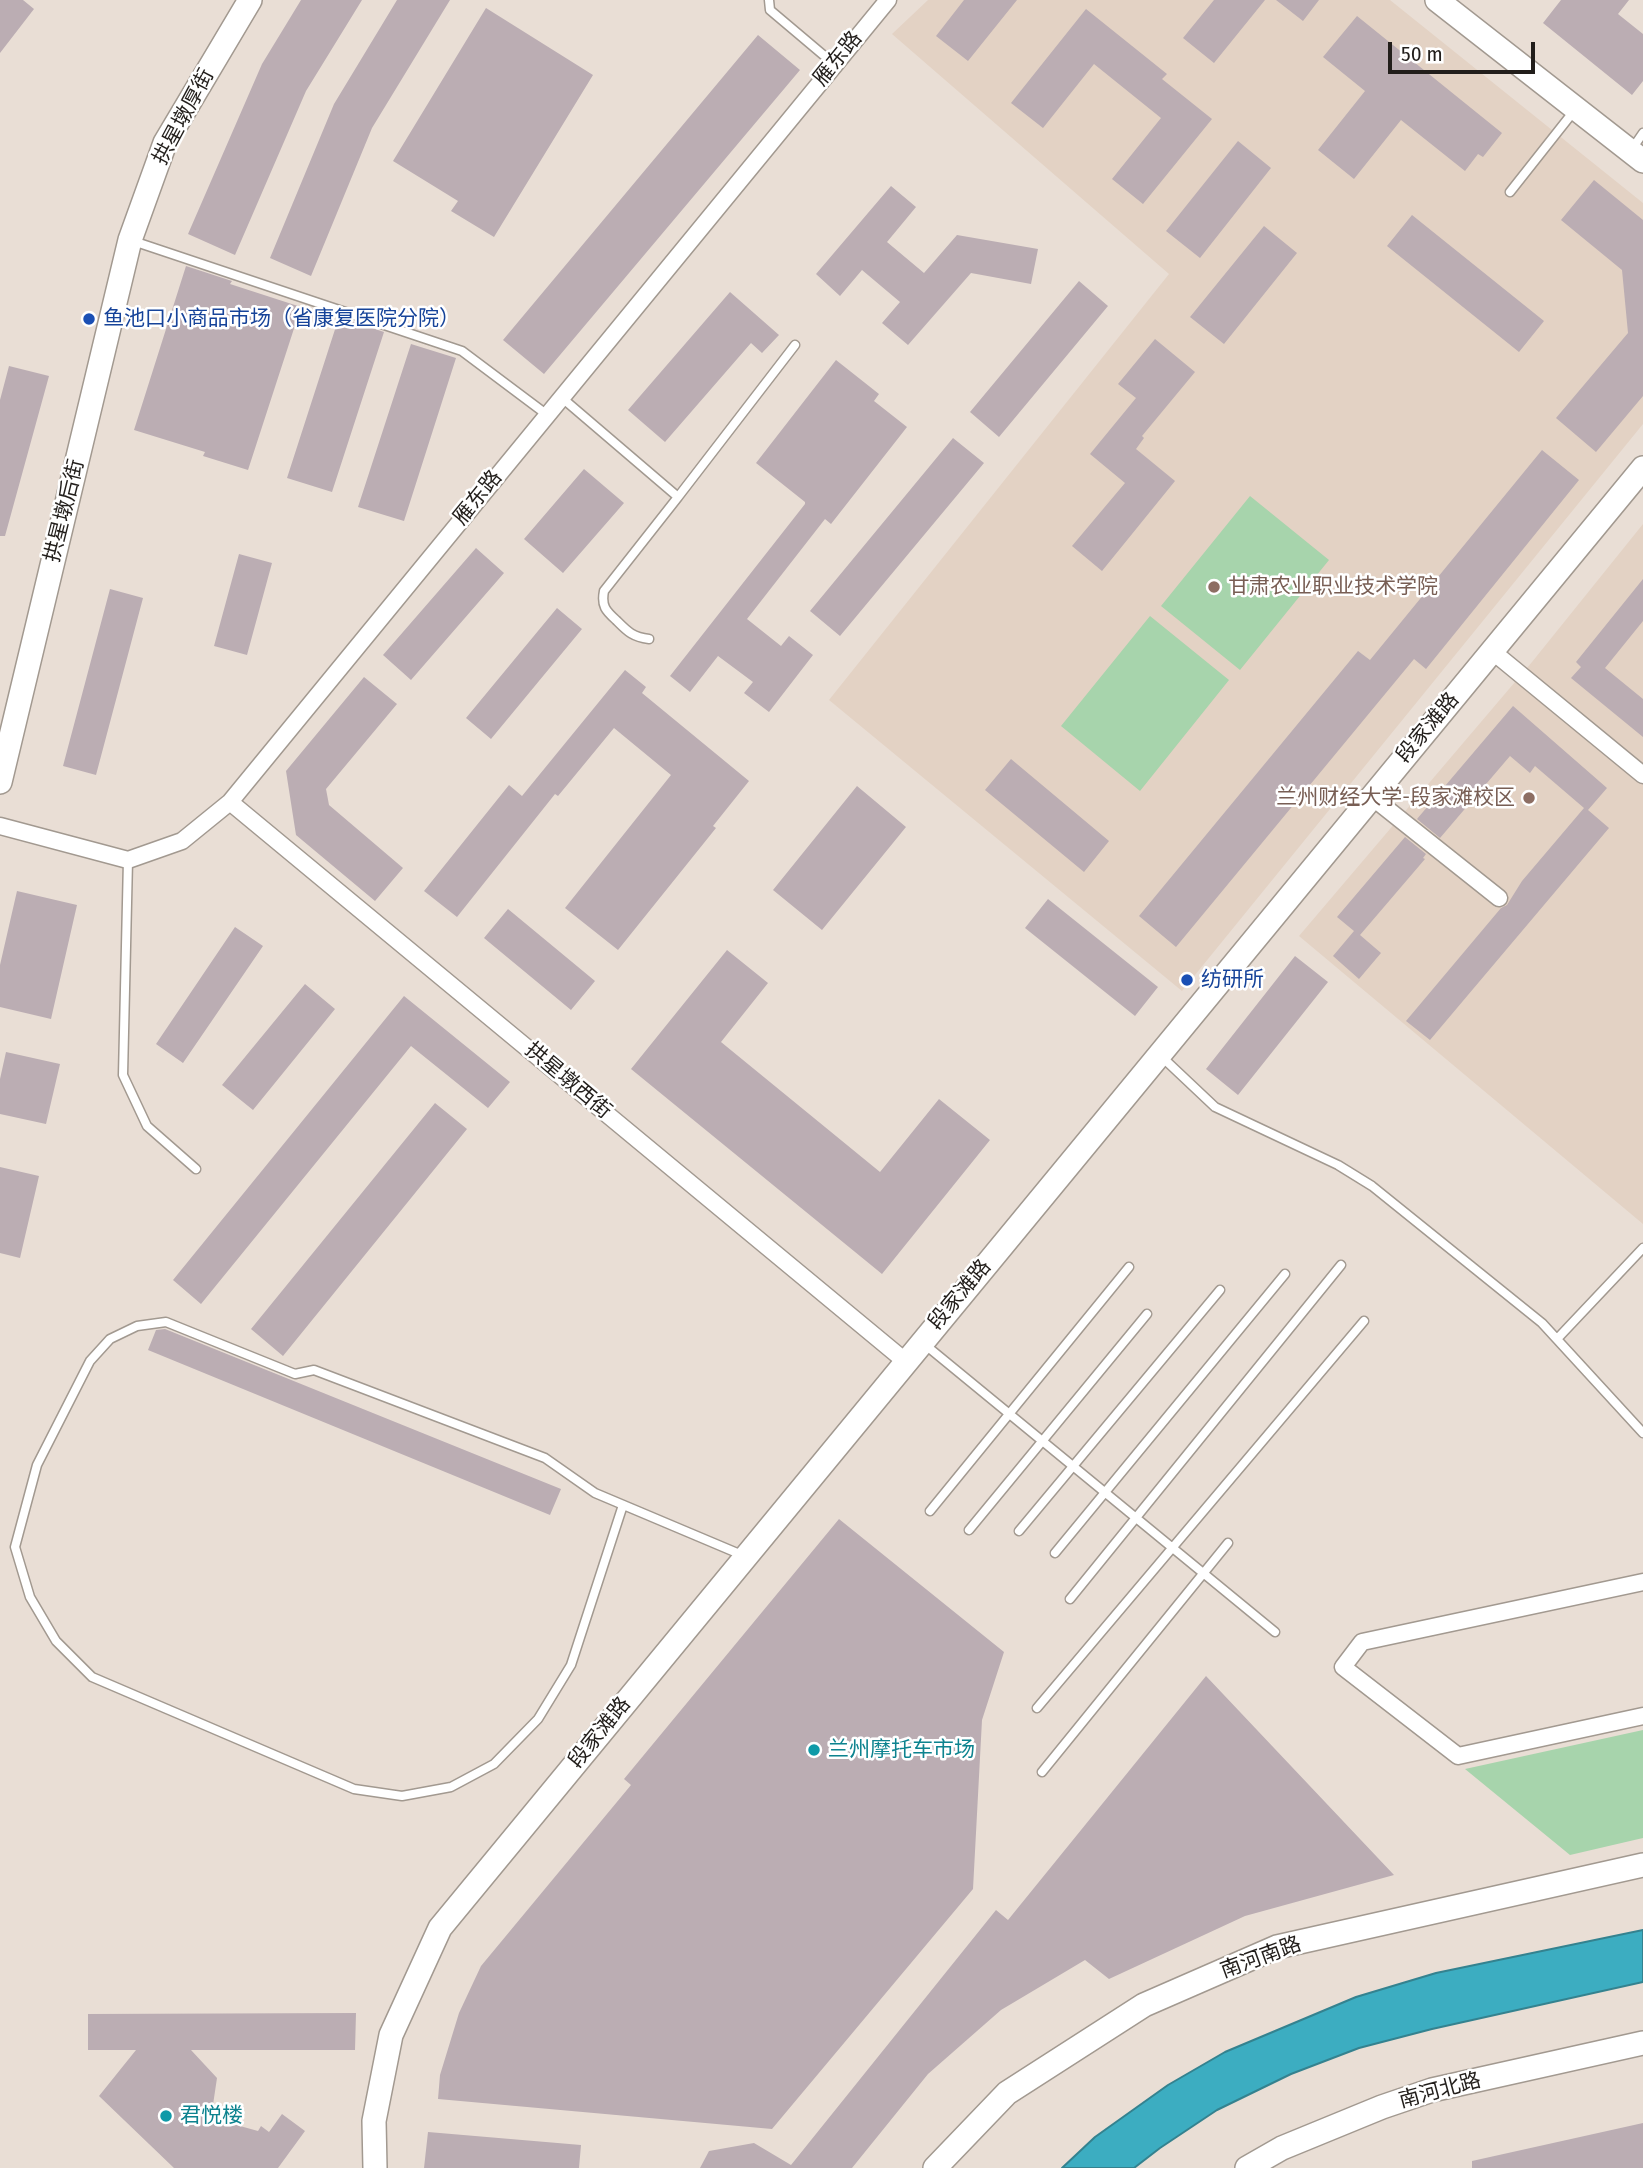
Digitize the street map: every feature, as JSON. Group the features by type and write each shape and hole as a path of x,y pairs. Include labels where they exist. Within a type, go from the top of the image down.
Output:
{"street":[{"name":"拱星墩厚街","path":"130,240 165,143 250,0"},
{"name":"雁东路","path":"128,860 182,841 230,802 888,0"},
{"path":"1437,0 1576,108 1639,149"},
{"name":"拱星墩后街","path":"0,782 130,240"},
{"name":"段家滩路","path":"375,2168 374,2121 391,2035 440,1928 1643,468"},
{"path":"1492,651 1643,775"},
{"path":"1372,797 1499,898"},
{"name":"拱星墩西街","path":"230,802 905,1361"},
{"path":"0,825 128,860"},
{"path":"1643,1582 1362,1642 1343,1667 1458,1756 1643,1716"},
{"name":"南河南路","path":"935,2168 1007,2093 1144,2005 1277,1947 1643,1865"},
{"name":"南河北路","path":"1247,2168 1282,2148 1382,2107 1433,2090 1643,2043"}],"lane":[{"path":"769,0 770,10 834,64"},
{"path":"1510,192 1576,108"},
{"path":"130,240 462,351 546,415"},
{"path":"649,639 629,634 605,611 604,591 795,345"},
{"path":"561,397 678,497"},
{"path":"128,860 123,1075 147,1126 195,1169"},
{"path":"1159,1054 1215,1107 1338,1165 1372,1186 1542,1322 1643,1433"},
{"path":"1557,1339 1643,1248"},
{"path":"1070,1599 1341,1265"},
{"path":"930,1511 1129,1267"},
{"path":"1055,1553 1285,1274"},
{"path":"1019,1531 1220,1290"},
{"path":"969,1530 1147,1314"},
{"path":"1037,1708 1364,1321"},
{"path":"623,1505 571,1665 538,1719 494,1764 451,1787 402,1796 354,1789 93,1677 56,1641 36,1608 15,1547 37,1465 90,1361 110,1339 137,1326 166,1322 295,1374 314,1370 545,1458 595,1493 745,1556"},
{"path":"921,1342 1275,1632"},
{"path":"1042,1772 1228,1543"}],"shaded area":[{"name":"甘肃农业职业技术学院","path":"928,0 1390,0 1643,203 1643,424 1182,991 829,700 1169,274 892,34"},
{"name":"兰州财经大学-段家滩校区","path":"1643,524 1643,1224 1299,936 1532,662"}],"green space":[{"path":"1250,496 1329,560 1240,670 1161,606"},
{"path":"1150,616 1229,680 1140,791 1061,726"},
{"path":"1643,1730 1643,1838 1570,1855 1465,1769"}],"water":[{"path":"1643,1930 1643,1982 1359,2048 1291,2074 1217,2110 1134,2168 1062,2168 1095,2137 1168,2085 1225,2052 1356,1997 1436,1973"}],"building":[{"path":"0,0 23,0 34,9 0,53"},
{"path":"301,0 362,0 306,91 235,255 188,234 262,64"},
{"path":"397,0 450,0 372,128 311,276 270,258 334,104"},
{"path":"964,0 1017,0 968,61 936,36"},
{"path":"1214,0 1265,0 1214,63 1183,38"},
{"path":"1276,0 1319,0 1303,21"},
{"path":"1561,0 1629,0 1618,14 1643,34 1643,81 1632,95 1543,23"},
{"path":"486,8 593,75 494,237 451,211 458,201 393,161"},
{"path":"1086,9 1167,74 1162,79 1212,119 1143,204 1112,179 1161,118 1094,64 1043,128 1011,103"},
{"path":"1357,16 1502,133 1483,157 1478,154 1465,171 1401,120 1354,179 1318,150 1365,91 1323,57"},
{"path":"758,35 800,70 544,374 503,340"},
{"path":"1238,141 1271,168 1200,258 1166,231"},
{"path":"1594,180 1643,220 1643,396 1596,452 1556,418 1628,333 1622,270 1561,220"},
{"path":"891,186 916,207 887,242 924,273 957,235 1038,249 1031,284 971,273 908,345 882,323 900,302 862,270 840,296 816,274"},
{"path":"1412,215 1544,321 1519,352 1387,246"},
{"path":"1264,226 1297,253 1224,344 1190,317"},
{"path":"186,266 232,281 230,284 301,307 248,470 203,456 205,452 134,430"},
{"path":"1079,281 1108,306 999,437 970,412"},
{"path":"730,292 779,335 762,353 751,343 665,442 628,410"},
{"path":"339,317 384,332 332,492 287,478"},
{"path":"1155,339 1195,372 1142,436 1144,438 1136,449 1175,481 1102,571 1072,546 1125,483 1090,454 1136,398 1118,384"},
{"path":"411,344 456,358 404,521 358,507"},
{"path":"836,360 879,394 874,401 907,427 831,524 825,519 747,619 781,646 789,636 813,655 769,712 744,693 753,682 718,656 690,692 670,676 805,504 756,463"},
{"path":"9,366 49,376 5,536 0,536 0,400"},
{"path":"953,438 984,463 840,636 810,611"},
{"path":"1542,450 1579,480 1426,669 1414,659 1176,947 1139,916 1358,651 1370,660"},
{"path":"584,469 624,503 563,573 524,539"},
{"path":"476,548 504,573 411,680 383,655"},
{"path":"239,554 272,563 247,655 214,646"},
{"path":"1643,579 1643,621 1605,668 1643,699 1643,737 1571,678 1581,667 1576,662"},
{"path":"110,589 143,598 96,775 63,766"},
{"path":"557,608 582,629 491,739 466,718"},
{"path":"625,670 646,687 642,693 749,781 713,826 716,828 618,950 565,908 671,775 614,728 558,796 555,794 457,917 424,891 509,785 522,796"},
{"path":"364,677 397,704 326,789 329,805 403,868 375,901 296,835 286,771"},
{"path":"1513,706 1607,788 1588,810 1609,828 1430,1040 1406,1021 1501,908 1507,905 1522,881 1584,808 1535,766 1530,773 1510,756 1440,838 1417,819"},
{"path":"1011,759 1109,841 1084,872 985,790"},
{"path":"857,786 906,827 822,930 773,890"},
{"path":"1405,837 1426,854 1423,858 1425,859 1360,935 1381,953 1359,979 1333,956 1354,931 1337,917"},
{"path":"17,891 77,905 51,1019 0,1007 0,965"},
{"path":"1048,899 1158,987 1135,1016 1025,928"},
{"path":"508,909 595,981 571,1010 484,938"},
{"path":"235,927 263,946 183,1063 156,1044"},
{"path":"727,950 768,983 721,1042 880,1172 939,1099 990,1140 882,1274 631,1069"},
{"path":"1295,956 1328,982 1238,1095 1206,1069"},
{"path":"305,984 335,1009 253,1110 222,1085"},
{"path":"404,996 510,1082 488,1108 411,1046 201,1304 173,1280"},
{"path":"6,1052 60,1064 46,1124 0,1114 0,1079"},
{"path":"435,1103 467,1129 283,1356 251,1329"},
{"path":"0,1167 39,1176 20,1258 0,1253"},
{"path":"165,1329 561,1489 550,1515 148,1350 156,1330"},
{"path":"839,1519 1004,1652 982,1720 973,1889 772,2129 438,2099 440,2075 459,2013 481,1966 631,1785 624,1779"},
{"path":"1206,1676 1394,1875 1245,1916 1109,1979 1085,1960 1001,2010 928,2074 852,2168 700,2168 709,2151 754,2143 791,2165 996,1910 1008,1920"},
{"path":"356,2013 355,2050 191,2050 217,2078 211,2118 258,2131 261,2126 269,2132 282,2114 305,2131 278,2168 174,2168 99,2096 136,2050 88,2050 88,2014"},
{"path":"1643,2123 1643,2168 1472,2168 1472,2161"},
{"path":"428,2132 581,2145 579,2168 424,2168"}],"place":[{"name":"鱼池口小商品市场（省康复医院分院）","path":"89,319"},
{"name":"甘肃农业职业技术学院","path":"1214,587"},
{"name":"兰州财经大学-段家滩校区","path":"1529,798"},
{"name":"纺研所","path":"1187,980"},
{"name":"兰州摩托车市场","path":"814,1750"},
{"name":"君悦楼","path":"166,2116"}]}
